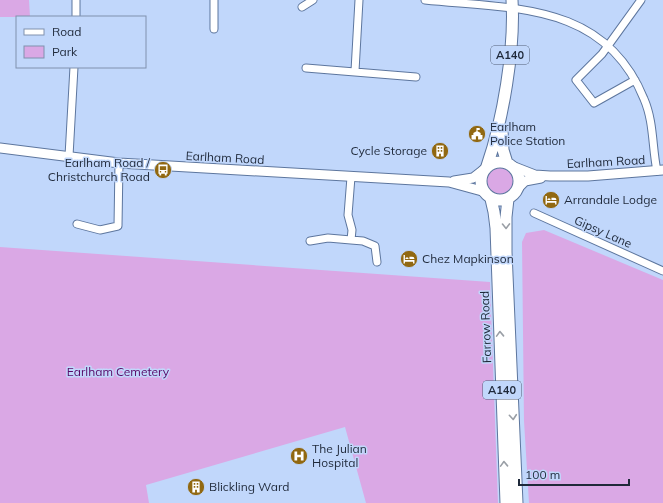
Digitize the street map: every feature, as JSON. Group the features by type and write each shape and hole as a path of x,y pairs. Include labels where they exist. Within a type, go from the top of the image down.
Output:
{"highway":[{"name":"A140","path":"482,191 481,179 498,131 503,102 510,53 513,4"},
{"name":"A140","path":"503,102 503,150 509,164 518,176 518,188"},
{"path":"485,169 500,161 509,164"},
{"path":"482,191 490,199 496,201 508,199 518,188"},
{"name":"Farrow Road","path":"490,199 494,212 496,228 506,503"},
{"name":"Farrow Road","path":"508,199 506,217 507,260 518,503"}],"main road":[{"name":"Earlham Road","path":"0,148 119,163 449,182 473,178 485,169"},
{"name":"Earlham Road","path":"509,164 535,175 550,176 660,170"},
{"name":"Earlham Road","path":"518,188 525,181 550,176"},
{"name":"Earlham Road","path":"449,182 482,191"}],"street":[{"path":"76,0 76,16"},
{"path":"214,0 214,29"},
{"path":"302,7 313,0"},
{"path":"355,71 360,0"},
{"path":"425,0 513,4 573,22 594,34 619,56 635,80 645,100 660,170"},
{"path":"635,80 594,103 576,80 608,46 641,0"},
{"path":"68,156 74,68"},
{"path":"306,68 416,77"},
{"path":"77,224 100,230 118,226 119,163"},
{"path":"350,177 348,215 352,230 351,240"},
{"name":"Gipsy Lane","path":"534,213 663,271"},
{"path":"310,241 328,238 363,240 375,246 377,262"}],"green space":[{"path":"0,0 29,0 30,16 0,17"},
{"path":"500,168 509,172 513,181 509,190 500,194 491,190 487,181 491,172"},
{"path":"544,230 663,280 663,503 529,503 524,421 522,242 526,233"},
{"name":"Earlham Cemetery","path":"0,247 490,282 498,503 366,503 345,427 146,485 149,503 0,503"}],"place":[{"name":"Earlham Police Station","path":"477,134"},
{"name":"Cycle Storage","path":"440,151"},
{"name":"Earlham Road / Christchurch Road","path":"163,170"},
{"name":"Arrandale Lodge","path":"551,200"},
{"name":"Chez Mapkinson","path":"409,259"},
{"name":"The Julian Hospital","path":"299,456"},
{"name":"Blickling Ward","path":"196,487"}]}
